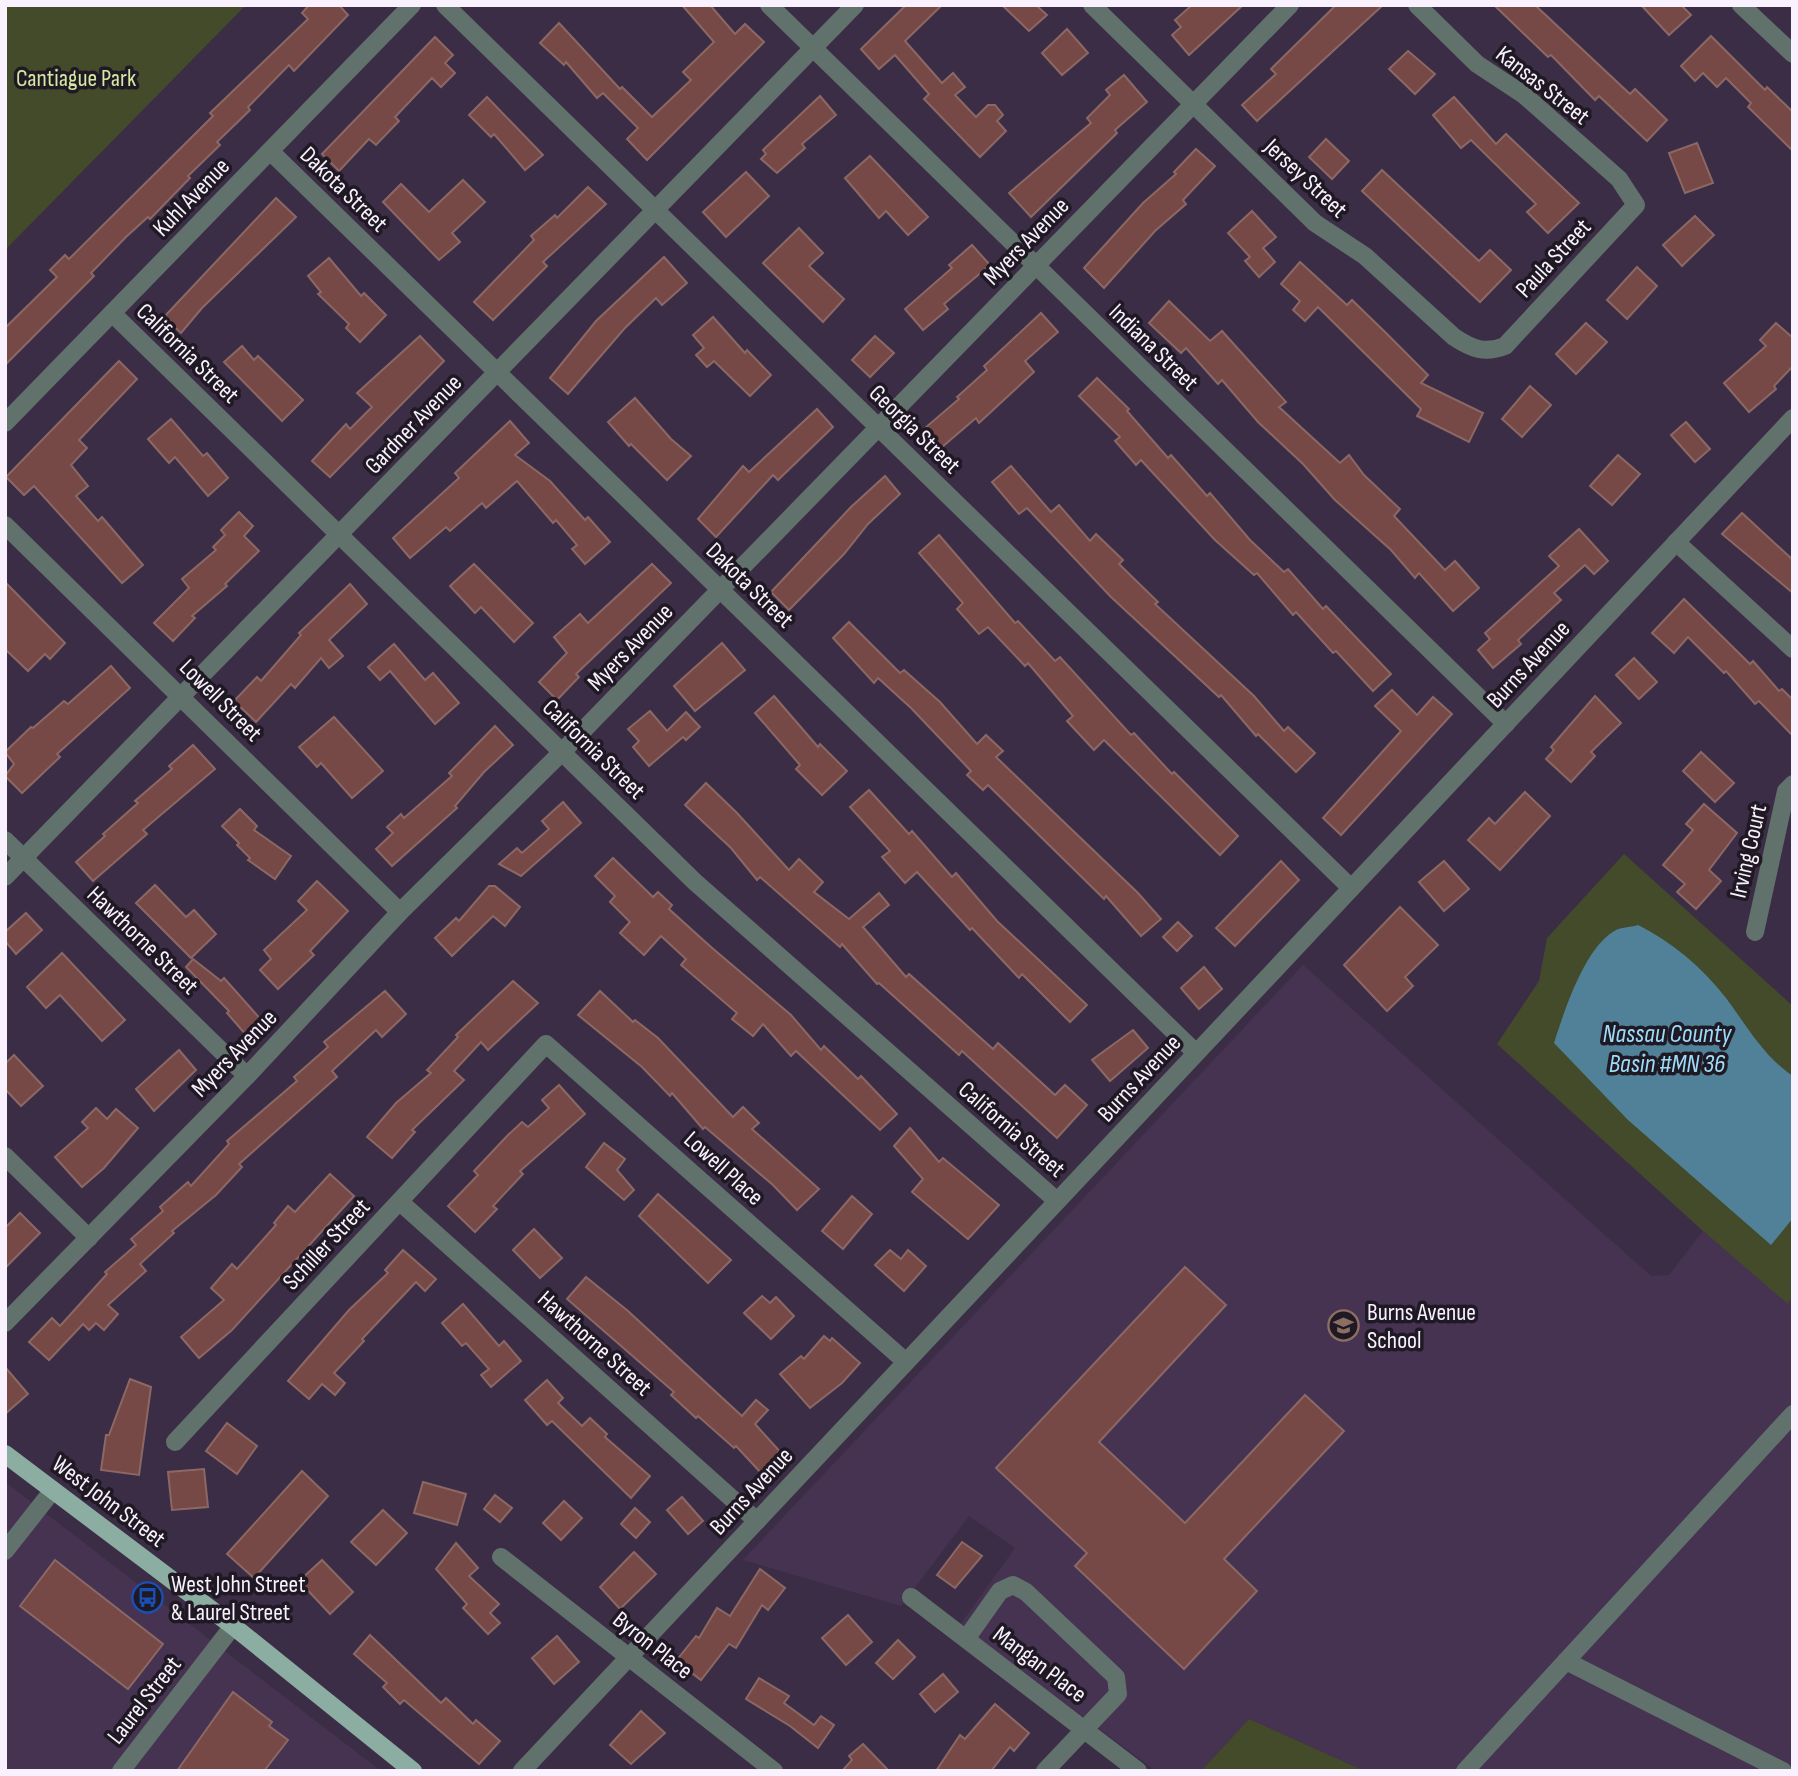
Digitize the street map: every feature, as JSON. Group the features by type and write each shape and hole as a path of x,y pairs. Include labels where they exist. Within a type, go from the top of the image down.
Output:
{"main road":[{"name":"West John Street","path":"5,1454 233,1626 413,1771"}],"street":[{"name":"Kuhl Avenue","path":"5,423 412,5"},
{"name":"Georgia Street","path":"445,5 1351,888"},
{"name":"Indiana Street","path":"769,5 1506,724"},
{"name":"Gardner Avenue","path":"5,877 855,5"},
{"name":"Jersey Street","path":"1092,5 1315,223 1365,256 1454,337 1482,351 1505,346"},
{"name":"Myers Avenue","path":"5,1323 247,1076 400,912 721,590 1290,5"},
{"name":"Kansas Street","path":"1417,5 1477,64 1524,95 1619,179 1636,205"},
{"path":"1741,5 1793,54"},
{"name":"Dakota Street","path":"270,151 1196,1053"},
{"name":"Paula Street","path":"1505,346 1636,205"},
{"name":"California Street","path":"112,313 695,882 1057,1201"},
{"name":"Burns Avenue","path":"522,1771 1793,418"},
{"name":"Lowell Street","path":"5,525 400,912"},
{"path":"1676,542 1793,649"},
{"name":"Irving Court","path":"1755,932 1786,791 1793,784"},
{"name":"Hawthorne Street","path":"5,840 247,1076"},
{"name":"Lowell Place","path":"512,1080 546,1044 906,1362"},
{"name":"Schiller Street","path":"174,1442 512,1080"},
{"path":"5,1156 89,1237"},
{"name":"Hawthorne Street","path":"400,1202 757,1521"},
{"path":"1465,1771 1793,1414"},
{"path":"5,1551 52,1490"},
{"name":"Byron Place","path":"501,1557 774,1771"},
{"path":"966,1639 1000,1591 1013,1584 1026,1592 1116,1677 1118,1694 1045,1771"},
{"name":"Mangan Place","path":"911,1597 1138,1771"},
{"name":"Laurel Street","path":"121,1771 233,1626"},
{"path":"1566,1661 1783,1771"}],"shaded area":[{"name":"Burns Avenue School","path":"1303,965 1651,1276 1669,1275 1703,1231 1788,1303 1793,1295 1793,1771 1365,1771 1249,1719 1201,1771 1156,1771 960,1625 1015,1548 969,1516 901,1606 743,1560"},
{"path":"5,1482 381,1771 5,1771"}],"green space":[{"name":"Cantiague Park","path":"5,5 246,5 5,250"},
{"path":"1624,854 1793,1006 1793,1295 1788,1304 1703,1231 1497,1044 1539,981 1547,938"},
{"path":"1249,1719 1365,1771 1201,1771"}],"water":[{"name":"Nassau County Basin #MN 36","path":"1638,925 1663,939 1697,966 1726,998 1764,1050 1793,1076 1793,1218 1771,1245 1628,1120 1554,1043 1577,981 1595,950 1616,930"}],"building":[{"path":"309,5 339,5 348,15 294,71 289,65 248,107 250,110 217,142 220,145 188,176 190,178 150,219 148,217 126,237 91,273 94,276 5,365 5,328 57,277 50,270 65,255 69,259 213,116 210,113 308,19 302,13"},
{"path":"682,5 710,5 735,34 745,24 764,42 647,160 627,139 638,128 603,93 597,98 566,62 564,65 540,43 559,23 620,89 622,87 652,117 691,80 683,72 714,42"},
{"path":"906,5 942,5 905,41 942,83 953,73 965,87 955,95 976,117 988,105 995,105 1003,115 997,121 1006,131 980,157 924,99 929,94 895,55 879,69 861,49"},
{"path":"1002,5 1036,5 1047,15 1029,31"},
{"path":"1192,5 1243,5 1189,55 1172,35 1181,27 1175,20"},
{"path":"1336,5 1383,5 1257,121 1242,105 1276,74 1271,69"},
{"path":"1494,5 1535,5 1630,94 1635,89 1667,120 1647,141 1599,96 1595,100 1551,55 1548,57"},
{"path":"1641,5 1681,5 1691,15 1669,35"},
{"path":"1067,29 1088,53 1062,75 1042,53"},
{"path":"1711,36 1765,90 1767,87 1793,112 1793,151 1748,107 1751,103 1726,78 1717,87 1703,73 1695,81 1681,66"},
{"path":"435,37 453,55 445,63 455,73 441,87 432,78 395,117 399,121 376,145 369,139 339,171 322,154"},
{"path":"1408,51 1435,74 1415,94 1389,69"},
{"path":"1124,75 1147,102 1115,130 1117,133 1031,217 1009,193 1091,123 1087,118 1110,95 1106,90"},
{"path":"820,96 836,115 802,144 805,148 777,173 761,159 766,154 763,150"},
{"path":"487,97 543,155 525,170 494,134 491,137 469,115"},
{"path":"1454,97 1496,144 1506,134 1579,203 1548,233 1527,212 1536,204 1471,140 1461,148 1433,115"},
{"path":"1326,139 1349,161 1332,179 1309,157"},
{"path":"1697,143 1713,183 1685,193 1669,153"},
{"path":"1196,149 1215,166 1183,200 1186,204 1155,231 1104,288 1084,268 1143,203 1176,174 1174,172"},
{"path":"870,156 928,217 908,235 886,211 879,218 845,178"},
{"path":"1382,170 1479,261 1490,250 1511,270 1480,302 1362,191"},
{"path":"746,172 769,196 726,237 703,212"},
{"path":"463,180 485,202 452,233 460,242 439,260 383,202 401,184 429,212"},
{"path":"588,187 606,204 543,262 547,266 493,320 474,302 534,240 531,236 555,215 557,218"},
{"path":"276,198 296,217 202,308 181,333 164,317"},
{"path":"1252,211 1276,237 1263,248 1275,262 1259,277 1245,261 1250,257 1228,233"},
{"path":"1695,216 1714,235 1682,266 1663,245"},
{"path":"799,228 823,253 809,266 844,299 823,322 763,263"},
{"path":"972,245 990,265 944,304 948,309 923,330 905,309 952,268 949,265"},
{"path":"664,257 687,283 662,305 656,298 624,329 568,394 550,378 596,321"},
{"path":"329,258 361,296 364,293 386,315 360,342 346,328 349,324 318,294 321,292 308,276"},
{"path":"1300,262 1347,305 1352,300 1428,375 1421,383 1483,413 1469,442 1417,416 1421,409 1318,307 1305,321 1293,310 1300,301 1281,284"},
{"path":"1637,267 1657,286 1627,319 1607,300"},
{"path":"1169,301 1210,341 1222,331 1286,402 1279,407 1340,463 1349,455 1364,475 1400,509 1394,516 1445,570 1455,561 1479,588 1453,611 1419,573 1415,578 1391,550 1335,500 1303,464 1258,422 1222,380 1218,384 1186,348 1181,353 1149,323"},
{"path":"1041,313 1058,332 1025,361 1034,372 979,423 976,418 942,447 925,428 959,399 957,397 987,370 984,366"},
{"path":"713,317 745,353 747,350 771,375 750,396 714,361 707,367 696,355 704,348 693,335"},
{"path":"1586,323 1607,342 1576,374 1556,354"},
{"path":"1776,323 1793,338 1793,366 1774,386 1776,389 1749,412 1724,383 1766,346 1760,340"},
{"path":"420,336 444,361 330,477 312,461 346,424 350,429 372,407 357,393"},
{"path":"875,336 894,353 870,377 852,360"},
{"path":"242,346 254,360 258,356 303,400 282,421 224,362"},
{"path":"119,361 137,379 79,440 87,448 71,465 88,486 76,496 98,521 102,517 143,565 122,583 34,486 24,495 6,477"},
{"path":"1097,378 1129,409 1127,411 1168,458 1171,455 1207,496 1210,493 1250,540 1284,572 1288,569 1323,609 1326,606 1391,674 1373,691 1336,651 1333,653 1296,612 1293,615 1257,573 1254,575 1215,540 1141,460 1136,465 1115,441 1120,437 1079,396"},
{"path":"1530,386 1551,405 1522,437 1502,419"},
{"path":"635,398 671,439 691,456 667,480 631,444 629,446 608,422"},
{"path":"817,409 833,427 778,480 773,475 716,537 698,519 743,466 749,472"},
{"path":"171,419 203,456 207,453 228,478 208,496 175,457 169,463 148,439"},
{"path":"510,421 529,443 515,455 550,481 585,520 588,517 610,542 585,564 572,549 577,545 556,520 553,523 517,481 486,508 482,503 450,531 446,527 410,558 393,538 459,478 455,473"},
{"path":"1686,422 1710,449 1695,462 1671,435"},
{"path":"1618,455 1640,474 1612,505 1590,486"},
{"path":"1011,466 1051,512 1059,505 1090,541 1096,534 1123,560 1119,564 1158,602 1155,604 1254,696 1284,731 1288,727 1315,753 1296,772 1258,734 1256,736 1221,695 1219,697 1111,597 1027,508 1019,514 992,482"},
{"path":"885,476 900,494 868,524 844,554 789,610 771,592 851,507"},
{"path":"239,512 253,526 244,536 259,551 225,584 227,586 192,616 195,618 173,641 154,623 189,588 182,579 216,550 213,547 225,535 221,530"},
{"path":"1742,513 1793,560 1793,593 1722,534"},
{"path":"1579,529 1608,561 1594,574 1585,565 1554,593 1561,600 1518,640 1521,644 1493,668 1478,650 1490,639 1485,633 1559,566 1549,556"},
{"path":"939,535 1015,623 1018,621 1055,661 1060,657 1131,735 1134,733 1172,774 1174,772 1238,836 1220,855 1104,740 1094,750 1067,721 1073,716 1028,663 1025,666 988,627 979,634 957,609 963,603 919,553"},
{"path":"474,564 533,623 514,642 481,607 475,613 450,586"},
{"path":"652,564 671,583 576,674 579,677 557,700 539,682 567,653 554,637 580,614 588,623"},
{"path":"5,582 65,643 50,659 45,654 28,671 5,649"},
{"path":"350,584 367,604 329,640 343,656 329,668 321,658 295,688 291,684 256,722 234,701 257,677 261,681 301,635 299,633"},
{"path":"1684,599 1750,664 1753,661 1779,691 1782,689 1793,700 1793,736 1759,701 1755,704 1726,671 1724,673 1688,637 1674,653 1652,633"},
{"path":"849,622 900,673 904,670 940,702 977,744 986,735 1003,751 996,757 1138,893 1161,919 1141,936 1106,896 1104,899 988,785 983,790 967,775 971,771 911,708 878,678 874,683 833,638"},
{"path":"722,643 745,670 695,711 674,686"},
{"path":"394,644 425,680 433,673 459,703 435,724 390,671 380,680 368,667"},
{"path":"1634,658 1657,682 1639,699 1616,675"},
{"path":"111,666 130,688 57,754 60,757 22,793 5,776 14,764 5,752 31,727 64,701 68,704"},
{"path":"1392,690 1417,715 1433,697 1452,714 1341,835 1323,818 1401,731 1375,706"},
{"path":"774,696 818,747 820,744 847,771 822,795 796,769 800,765 755,713"},
{"path":"1595,696 1621,723 1591,752 1595,756 1571,782 1546,759 1554,750 1551,747"},
{"path":"650,711 667,731 686,712 700,727 686,740 683,737 649,766 633,747 639,741 628,729"},
{"path":"334,717 383,771 352,798 321,763 317,767 299,747"},
{"path":"495,726 513,745 484,772 455,806 457,808 392,866 376,849 393,833 387,827 401,814 404,818 452,776 449,773"},
{"path":"193,745 215,769 143,830 147,834 93,881 76,862 138,803 135,801 172,769 169,766"},
{"path":"1701,752 1734,783 1715,802 1683,771"},
{"path":"706,783 789,870 799,859 823,882 814,892 849,919 879,893 889,905 863,927 906,977 909,974 993,1049 998,1043 1055,1095 1065,1085 1087,1105 1057,1138 962,1051 959,1055 877,984 842,944 840,947 760,877 757,880 731,848 685,805"},
{"path":"869,790 909,834 912,831 952,877 956,873 997,921 1087,1005 1070,1022 1022,974 1019,978 972,928 970,930 917,872 905,883 882,857 890,851 850,807"},
{"path":"1525,792 1550,816 1500,870 1468,840 1489,818 1495,824"},
{"path":"563,802 581,823 521,876 499,864 517,848 522,853 549,829 542,821"},
{"path":"1704,804 1737,833 1709,870 1721,881 1696,909 1677,892 1685,884 1663,865 1693,830 1686,824"},
{"path":"240,809 257,826 254,830 291,856 275,879 248,860 250,858 237,845 239,843 222,826"},
{"path":"613,858 653,897 658,892 672,905 669,909 791,1015 821,1050 824,1046 858,1079 861,1076 897,1114 880,1130 796,1051 791,1056 763,1024 753,1036 732,1019 737,1013 681,965 686,959 661,936 644,955 620,933 630,922 610,902 615,896 595,876"},
{"path":"1281,861 1299,880 1235,946 1216,928"},
{"path":"1444,861 1469,889 1444,911 1419,882"},
{"path":"317,881 348,911 310,951 314,955 278,989 260,970 271,959 264,950 307,910 298,901"},
{"path":"155,885 186,917 194,910 216,934 191,958 136,903"},
{"path":"489,886 495,886 520,907 505,926 493,916 452,956 435,938 456,918 459,921"},
{"path":"1400,907 1438,945 1405,977 1413,986 1387,1011 1344,965"},
{"path":"26,913 42,930 16,954 5,941 5,932"},
{"path":"1178,922 1192,936 1177,951 1163,937"},
{"path":"62,953 125,1020 102,1041 60,995 46,1008 27,987"},
{"path":"193,959 221,981 224,978 263,1022 247,1036 227,1013 229,1011 186,967"},
{"path":"1204,967 1222,989 1199,1009 1181,988"},
{"path":"513,981 538,1003 488,1050 481,1042 454,1071 464,1080 412,1130 415,1132 392,1158 367,1137 396,1103 431,1073 427,1070 458,1037 456,1035"},
{"path":"385,991 406,1014 382,1037 376,1030 332,1071 337,1077 239,1164 242,1167 216,1195 172,1231 174,1233 140,1264 146,1271 108,1305 118,1314 104,1330 96,1323 89,1330 83,1324 49,1360 29,1342 52,1318 60,1326 107,1274 105,1272 136,1245 131,1239 163,1211 160,1207 188,1182 191,1186 229,1144 227,1141 297,1081 294,1077 328,1047 324,1042"},
{"path":"600,991 633,1022 635,1020 658,1038 733,1117 743,1107 759,1123 752,1129 819,1189 797,1210 773,1185 705,1127 703,1129 672,1093 670,1096 642,1067 578,1015"},
{"path":"1133,1030 1148,1048 1110,1081 1092,1060"},
{"path":"179,1050 196,1070 154,1111 136,1089"},
{"path":"14,1055 43,1086 21,1106 5,1089 5,1064"},
{"path":"559,1085 585,1114 520,1171 523,1174 493,1206 497,1209 475,1232 448,1206 478,1175 474,1171 508,1135 522,1122 528,1127 549,1108 542,1100"},
{"path":"96,1108 107,1119 116,1109 138,1128 104,1168 82,1187 55,1157 88,1128 82,1122"},
{"path":"910,1128 939,1162 943,1158 999,1205 968,1239 912,1192 923,1179 894,1146"},
{"path":"604,1143 625,1159 617,1170 634,1190 624,1200 586,1167"},
{"path":"330,1174 354,1196 232,1330 199,1358 181,1337 224,1300 211,1288 232,1264 237,1269 276,1225 274,1223 288,1206 295,1212"},
{"path":"658,1194 731,1260 708,1283 639,1216"},
{"path":"852,1196 872,1214 843,1249 822,1231"},
{"path":"20,1213 40,1233 5,1268 5,1228"},
{"path":"534,1229 562,1258 540,1278 513,1250"},
{"path":"403,1250 436,1279 425,1291 416,1282 362,1339 364,1341 334,1373 345,1383 335,1395 322,1384 309,1399 288,1381 349,1310 388,1273 385,1270"},
{"path":"890,1250 901,1259 908,1250 926,1266 904,1291 875,1265"},
{"path":"1185,1267 1226,1305 1099,1442 1185,1523 1305,1395 1344,1431 1224,1559 1257,1591 1184,1669 1075,1566 1087,1553 996,1468"},
{"path":"586,1277 628,1311 742,1416 756,1400 768,1410 755,1424 783,1455 762,1474 736,1446 734,1448 698,1416 696,1418 671,1395 674,1392 567,1299"},
{"path":"762,1296 770,1303 776,1297 794,1316 771,1339 744,1313"},
{"path":"463,1304 499,1346 504,1341 521,1361 491,1387 481,1375 489,1369 466,1343 462,1346 442,1323"},
{"path":"824,1336 830,1341 832,1338 860,1363 842,1383 810,1408 780,1374 801,1356 804,1359"},
{"path":"5,1367 28,1394 5,1414"},
{"path":"130,1379 151,1387 139,1475 101,1470 106,1435 109,1435"},
{"path":"547,1380 563,1398 558,1403 582,1426 590,1418 607,1434 605,1437 650,1476 631,1498 552,1421 547,1425 525,1400"},
{"path":"227,1423 257,1446 237,1474 206,1451"},
{"path":"204,1469 208,1507 172,1510 168,1472"},
{"path":"302,1471 328,1496 254,1578 227,1554"},
{"path":"423,1482 466,1494 457,1525 414,1513"},
{"path":"495,1495 512,1508 500,1522 484,1509"},
{"path":"682,1497 703,1521 688,1534 667,1510"},
{"path":"564,1501 582,1518 561,1540 543,1523"},
{"path":"635,1508 650,1522 636,1538 621,1524"},
{"path":"383,1510 407,1533 376,1565 351,1542"},
{"path":"962,1542 982,1556 955,1588 937,1575"},
{"path":"456,1543 478,1568 469,1576 499,1604 490,1613 500,1623 488,1634 463,1608 467,1604 436,1569"},
{"path":"634,1552 656,1574 620,1609 600,1587"},
{"path":"55,1560 163,1644 128,1689 20,1606"},
{"path":"322,1560 353,1592 330,1614 299,1581"},
{"path":"760,1569 785,1588 768,1610 762,1605 736,1648 729,1644 701,1680 676,1661 696,1636 699,1638 717,1608 730,1616"},
{"path":"848,1615 872,1642 846,1665 822,1638"},
{"path":"370,1635 441,1703 446,1698 473,1724 476,1720 500,1741 479,1764 404,1700 400,1704 383,1687 387,1683 354,1654"},
{"path":"557,1636 579,1662 554,1684 532,1658"},
{"path":"898,1640 915,1657 893,1679 876,1663"},
{"path":"943,1674 958,1692 935,1712 920,1694"},
{"path":"759,1678 789,1696 784,1703 814,1725 821,1716 834,1725 818,1748 790,1726 746,1699"},
{"path":"233,1692 272,1722 269,1726 288,1740 264,1771 177,1771"},
{"path":"995,1704 1029,1733 1014,1751 1010,1747 991,1771 936,1771 960,1735 965,1739"},
{"path":"641,1711 665,1733 631,1764 610,1745"},
{"path":"863,1744 889,1771 842,1771 852,1760 849,1756"}],"place":[{"name":"Burns Avenue School","path":"1344,1326"},
{"name":"West John Street & Laurel Street","path":"148,1598"}]}
